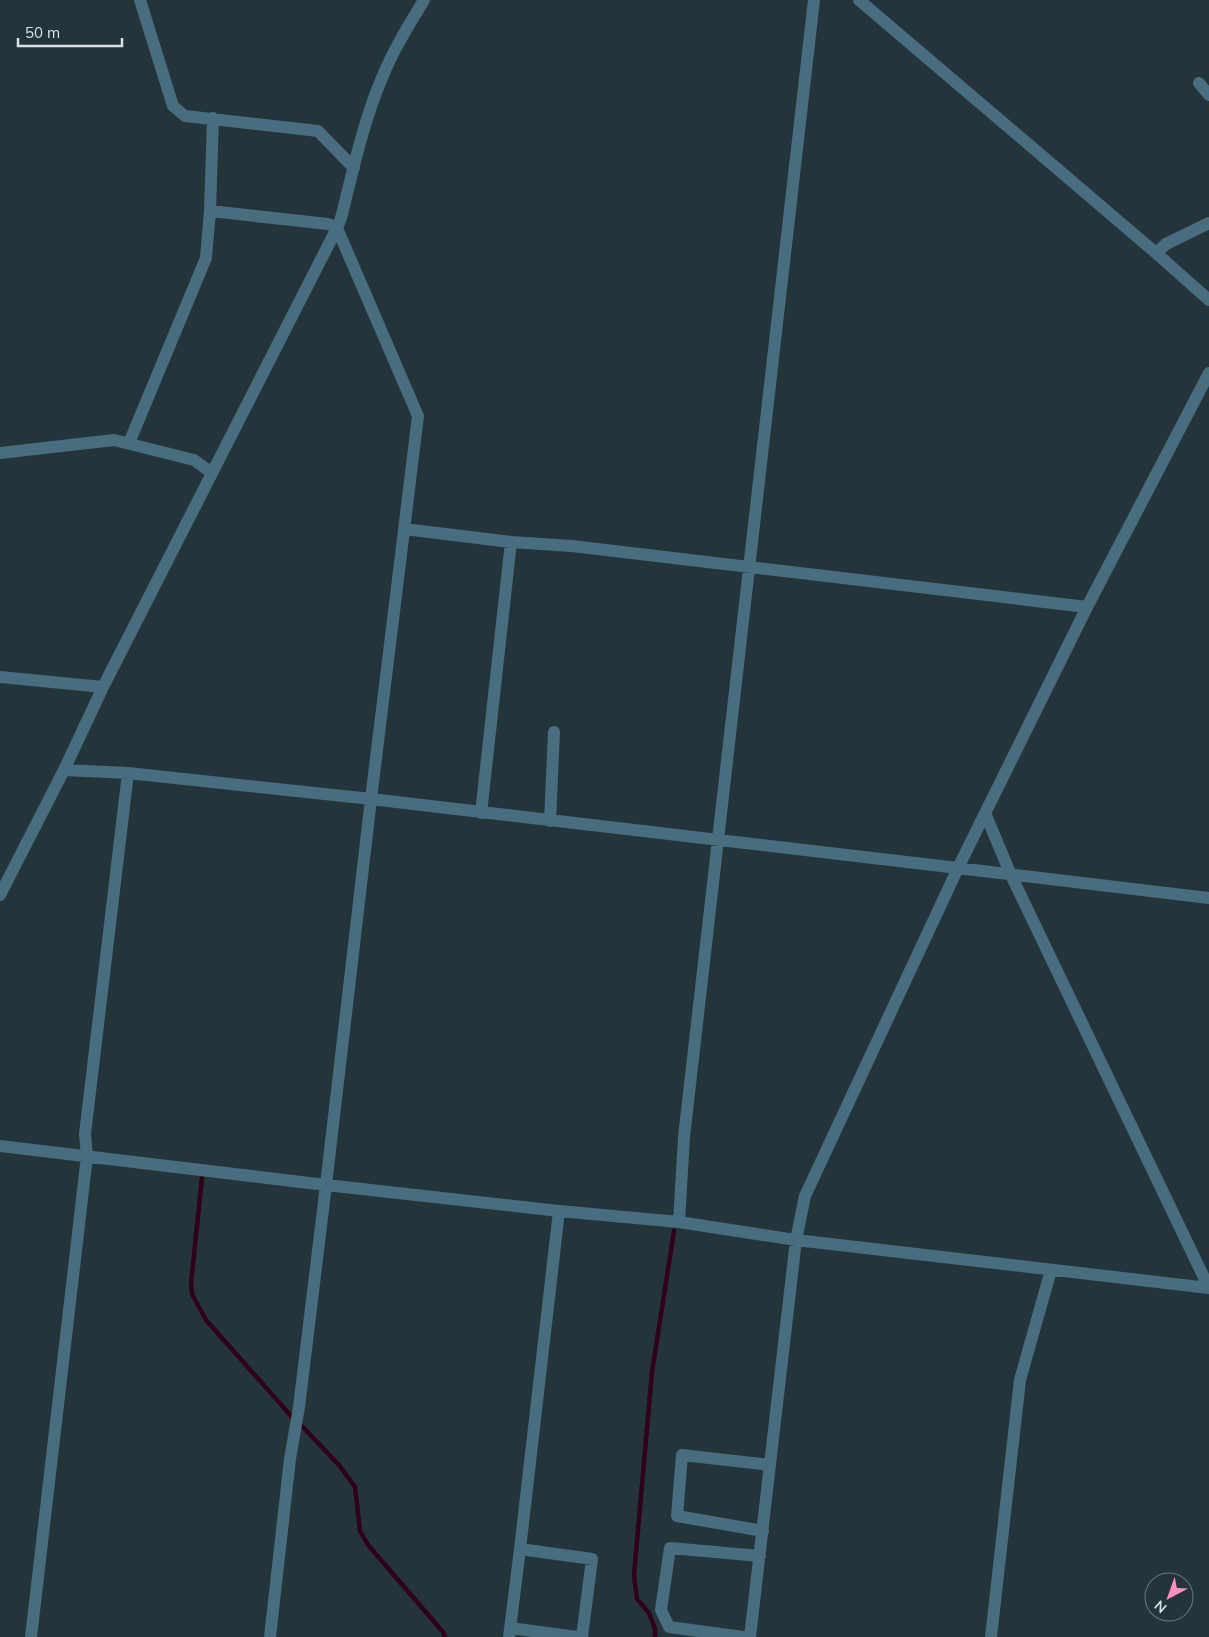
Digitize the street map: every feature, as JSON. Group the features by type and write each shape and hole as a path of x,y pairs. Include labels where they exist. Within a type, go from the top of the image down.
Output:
{"street":[{"path":"140,0 173,106 185,116 318,131 354,168"},
{"path":"0,895 64,770 103,687 342,218 372,103 382,77 424,0"},
{"path":"679,1222 684,1137 814,0"},
{"path":"860,0 1209,300"},
{"path":"1199,83 1209,95"},
{"path":"129,443 206,258 210,211 213,118"},
{"path":"210,211 328,224 337,228 418,416 299,1407 290,1459 270,1637"},
{"path":"1156,253 1166,244 1209,224"},
{"path":"750,1637 796,1240 805,1196 958,868 1087,607 1209,373"},
{"path":"0,453 114,440 194,460 212,473"},
{"path":"404,529 511,542 572,546 1087,607"},
{"path":"481,813 511,542"},
{"path":"0,676 103,687"},
{"path":"550,821 554,732"},
{"path":"64,770 128,773 371,800 1209,898"},
{"path":"31,1637 87,1156 85,1134 128,773"},
{"path":"985,813 1010,875 1209,1288"},
{"path":"0,1146 326,1185 559,1211 679,1222 796,1240 1209,1288"},
{"path":"559,1211 510,1632 576,1637"},
{"path":"991,1637 1020,1380 1051,1270"},
{"path":"762,1531 677,1516 682,1455 770,1465"},
{"path":"744,1637 669,1627 662,1610 670,1548 760,1556"},
{"path":"520,1549 592,1559 582,1637"}],"waterway":[{"path":"202,1178 191,1283 192,1294 206,1320 292,1417"},
{"path":"655,1637 655,1629 649,1613 637,1599 634,1575 652,1372 674,1231"},
{"path":"301,1425 339,1465 355,1487 360,1531 368,1545 443,1632 445,1637"}]}
